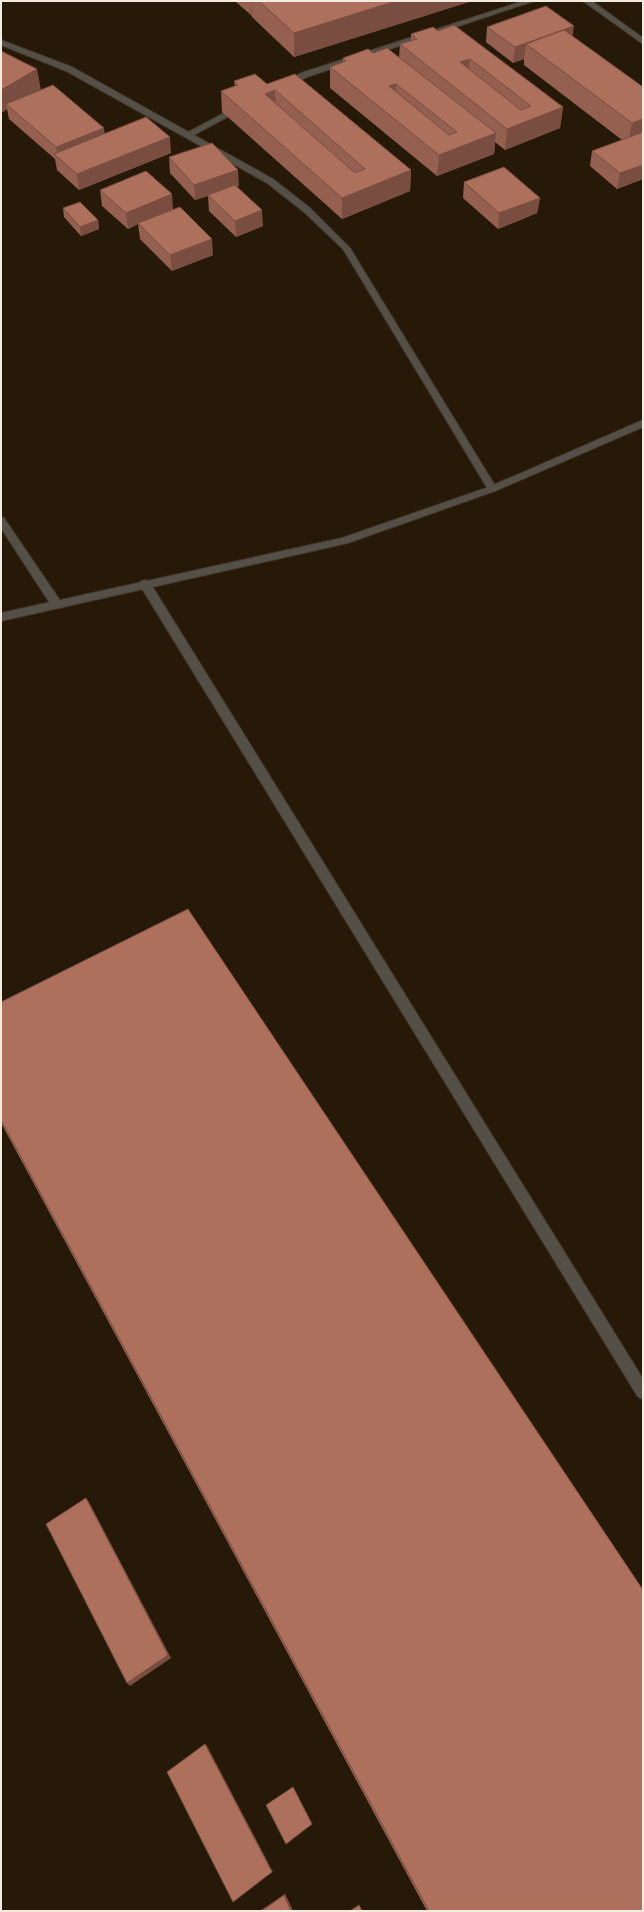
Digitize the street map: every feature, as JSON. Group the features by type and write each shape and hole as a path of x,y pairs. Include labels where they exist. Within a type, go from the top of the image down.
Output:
{"street":[{"path":"277,89 304,75 530,1"},
{"path":"587,1 643,42"},
{"path":"1,42 69,69 270,181 307,210 346,248 492,489"},
{"path":"187,135 249,103"},
{"path":"1,617 344,541 492,489 643,423"},
{"path":"1,520 57,605"},
{"path":"145,584 643,1392"}],"building":[{"path":"259,1 396,1 294,33"},
{"path":"546,6 574,26 515,47 487,27"},
{"path":"454,25 563,107 507,129 400,44 417,39 411,34 433,27 438,31","holes":["470,59 531,106 521,110 460,62"]},
{"path":"564,30 643,87 643,119 632,123 526,44"},
{"path":"387,48 496,133 439,155 330,67 346,61 343,58 368,49 373,53","holes":["396,84 457,132 449,135 389,86"]},
{"path":"1,51 37,69 1,90"},
{"path":"255,74 267,84 295,74 411,170 342,198 221,91 238,85 234,81","holes":["275,90 365,169 355,173 265,94"]},
{"path":"53,85 104,128 56,147 6,104"},
{"path":"146,117 170,137 77,174 54,154"},
{"path":"643,132 643,165 620,173 592,151"},
{"path":"212,143 238,170 194,185 169,157"},
{"path":"504,167 540,198 499,213 464,182"},
{"path":"146,171 172,194 126,213 100,190"},
{"path":"235,185 262,210 235,221 208,195"},
{"path":"80,202 98,220 80,227 63,208"},
{"path":"180,207 212,239 170,255 138,223"},
{"path":"188,909 643,1590 643,1911 429,1911 1,1120 1,1002"},
{"path":"86,1498 168,1655 127,1683 46,1524"},
{"path":"205,1744 272,1872 233,1902 167,1772"},
{"path":"293,1787 312,1824 286,1844 266,1805"},
{"path":"284,1895 291,1911 262,1911"},
{"path":"359,1905 362,1911 351,1911"}]}
